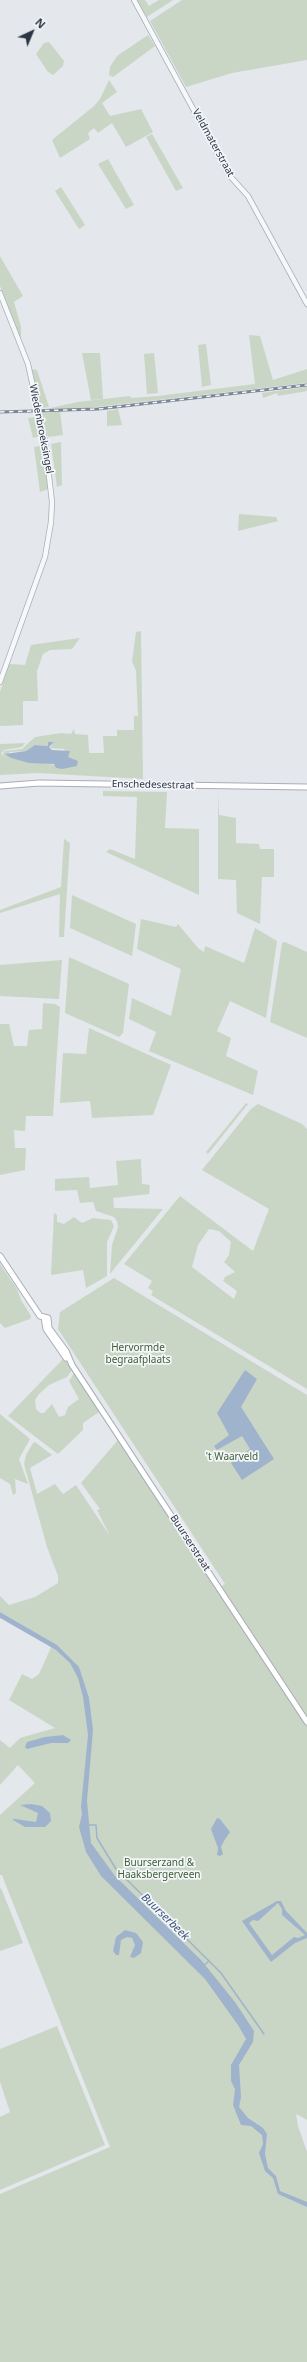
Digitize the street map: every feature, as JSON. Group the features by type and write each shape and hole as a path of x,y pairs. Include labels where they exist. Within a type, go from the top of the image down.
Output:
{"main road":[{"name":"Enschedesestraat","path":"0,786 45,783 307,787"},
{"name":"Buurserstraat","path":"0,1256 40,1316 46,1318 49,1328 66,1351 72,1365 307,1722"}],"street":[{"name":"Veldmaterstraat","path":"134,0 229,176 248,196 307,304"},
{"name":"Wiedenbroeksingel","path":"0,293 11,318 29,369 45,441 52,502 50,529 45,556 0,682"}],"green space":[{"path":"136,0 145,0 149,6 159,0 173,0 147,17"},
{"path":"182,0 307,0 307,60 232,73 186,87 150,21"},
{"path":"148,35 155,46 113,77 109,75 110,67 117,56"},
{"path":"49,42 64,61 63,66 53,75 48,72 36,54 44,43"},
{"path":"109,80 117,92 102,103 110,116 141,109 153,132 126,147 112,123 98,133 94,128 88,133 90,139 60,158 52,140 94,106 100,99"},
{"path":"152,134 183,188 176,191 146,137"},
{"path":"108,159 134,205 126,209 98,164"},
{"path":"61,187 85,225 79,229 55,191"},
{"path":"0,256 23,296 14,302 21,327 21,339 0,286"},
{"path":"249,335 260,336 273,380 307,369 307,383 60,411 63,435 48,437 41,410 78,402 130,396 131,398 158,396 255,384"},
{"path":"206,344 211,385 202,387 198,345"},
{"path":"82,353 100,353 103,399 91,400"},
{"path":"154,353 158,393 147,394 144,354"},
{"path":"32,369 37,370 49,407 41,408"},
{"path":"307,387 307,391 278,396 277,393 263,398 262,393"},
{"path":"118,409 122,425 107,426 107,411"},
{"path":"36,417 41,436 33,438 28,418"},
{"path":"61,442 62,485 57,487 51,444"},
{"path":"43,445 48,489 40,492 34,447"},
{"path":"239,514 276,517 278,521 238,531"},
{"path":"141,631 143,779 38,773 0,775 0,744 25,743 22,747 4,750 1,753 5,758 3,755 4,751 22,749 35,737 61,733 71,734 74,729 75,734 88,735 89,753 104,753 103,736 117,736 117,730 134,730 134,716 138,716 136,671 132,661 136,632","holes":["48,742 54,742 50,748 64,749 68,758 78,761 55,765 11,758 9,752 26,751 35,745 48,746"]},
{"path":"80,638 72,649 50,650 43,654 37,671 38,701 23,701 23,725 0,726 0,692 9,664 25,665 31,645"},
{"path":"103,791 167,792 165,828 199,829 199,895 106,852 110,849 135,859 137,797 103,796"},
{"path":"218,793 219,815 236,818 236,843 259,844 260,849 274,849 274,877 262,877 260,924 237,913 236,880 218,879"},
{"path":"64,839 70,843 64,937 59,937 60,894 0,913 0,910 61,887"},
{"path":"72,895 136,924 132,956 70,928"},
{"path":"141,919 176,927 178,924 198,948 204,952 205,946 244,963 255,928 277,941 266,1018 230,1001 217,1031 231,1038 226,1056 258,1071 253,1095 149,1051 156,1032 129,1019 132,998 171,1016 181,969 137,949"},
{"path":"285,942 307,952 307,1038 270,1022 282,943"},
{"path":"69,957 129,984 123,1033 119,1037 65,1013"},
{"path":"62,960 59,999 0,996 0,965"},
{"path":"43,1003 55,1004 60,1007 53,1116 26,1116 25,1131 14,1130 15,1148 26,1148 25,1170 0,1175 0,1024 9,1024 14,1046 27,1046 29,1030 42,1029"},
{"path":"89,1028 171,1065 153,1115 92,1118 90,1101 60,1103 63,1053 86,1054"},
{"path":"246,1103 248,1104 208,1154 206,1152"},
{"path":"258,1104 302,1124 307,1129 307,1389 151,1295 153,1291 148,1288 152,1281 124,1264 180,1196 253,1251 269,1209 202,1170 251,1109","holes":["209,1229 219,1231 231,1242 229,1255 224,1262 235,1272 225,1277 223,1281 237,1291 234,1299 192,1267 198,1245"]},
{"path":"141,1159 142,1184 150,1185 149,1194 113,1198 114,1208 163,1209 110,1274 112,1245 118,1227 117,1221 114,1217 96,1211 93,1202 80,1203 77,1190 55,1191 55,1179 89,1177 90,1188 118,1185 116,1161"},
{"path":"54,1213 57,1215 57,1222 64,1224 74,1217 82,1223 93,1218 111,1220 114,1226 107,1242 107,1276 86,1288 83,1270 51,1275"},
{"path":"0,1264 17,1289 21,1300 31,1316 30,1319 5,1328 0,1323"},
{"name":"Buurserzand & Haaksbergerveen","path":"114,1278 307,1395 307,2120 296,2114 298,2126 307,2152 307,2362 0,2362 0,2194 110,2147 2,1875 0,1875 0,1815 35,1783 18,1765 0,1785 0,1740 10,1748 20,1738 55,1728 9,1700 22,1674 32,1679 39,1674 53,1643 0,1612 0,1596 9,1605 35,1597 58,1583 58,1576 47,1547 24,1464 26,1455 33,1443 35,1442 52,1455 30,1468 37,1494 55,1484 63,1494 76,1485 110,1536 97,1510 100,1509 81,1483 118,1440 217,1589 225,1584 58,1329 60,1312"},
{"path":"64,1358 72,1370 67,1377 49,1385 39,1394 35,1400 36,1409 40,1413 44,1413 52,1404 59,1417 65,1415 68,1407 79,1399 69,1381 74,1373 99,1412 83,1423 83,1430 58,1454 8,1416"},
{"path":"0,1414 30,1439 19,1459 28,1484 15,1479 16,1493 13,1495 10,1484 0,1478"},
{"path":"1,1888 23,1943 0,1951 0,1889"},
{"path":"57,2026 105,2145 0,2190 0,2117 10,2112 0,2082 0,2049"}],"water":[{"path":"48,742 54,742 49,747 52,750 70,751 68,757 78,761 77,766 62,769 56,768 54,764 29,763 11,758 5,754 26,751 35,745 48,746"},
{"path":"245,1370 257,1379 241,1407 274,1459 242,1480 231,1463 250,1449 242,1436 217,1450 214,1446 229,1435 217,1413"},
{"path":"0,1612 57,1645 79,1667 89,1698 93,1730 87,1801 91,1843 115,1876 201,1960 235,2002 254,2031 253,2042 239,2065 241,2097 239,2107 248,2118 263,2128 267,2134 265,2154 268,2168 276,2176 280,2191 307,2202 307,2207 278,2194 273,2178 265,2171 259,2153 263,2144 262,2135 251,2126 241,2125 233,2105 235,2089 231,2081 231,2065 246,2039 238,2025 205,1979 101,1876 86,1852 79,1827 82,1814 81,1807 88,1735 83,1697 78,1678 70,1663 56,1650 0,1618"},
{"path":"63,1735 71,1740 68,1743 51,1743 27,1749 25,1747 27,1742 45,1737"},
{"path":"31,1804 42,1806 50,1813 51,1821 45,1827 25,1827 13,1820 36,1822 38,1813 20,1805"},
{"path":"217,1818 220,1819 230,1832 221,1847 223,1854 220,1856 217,1855 218,1848 211,1829"},
{"path":"277,1901 281,1901 286,1911 307,1933 307,1938 295,1943 271,1962 242,1921","holes":["278,1903 282,1909 282,1915 305,1935 298,1938 294,1937 272,1955 249,1923 253,1920 258,1921"]},
{"path":"125,1930 136,1933 143,1942 141,1953 134,1958 130,1957 135,1945 132,1938 127,1937 121,1940 119,1955 116,1955 113,1951 116,1937"}],"waterway":[{"name":"Buurserbeek","path":"88,1825 96,1825 97,1838 116,1869 209,1961"},
{"path":"203,1966 209,1961 221,1973 264,2034"}],"railway":[{"path":"0,412 98,409 307,385"}],"park label":[{"name":"Hervormde begraafplaats","path":"138,1354"},
{"name":"'t Waarveld","path":"232,1457"}]}
